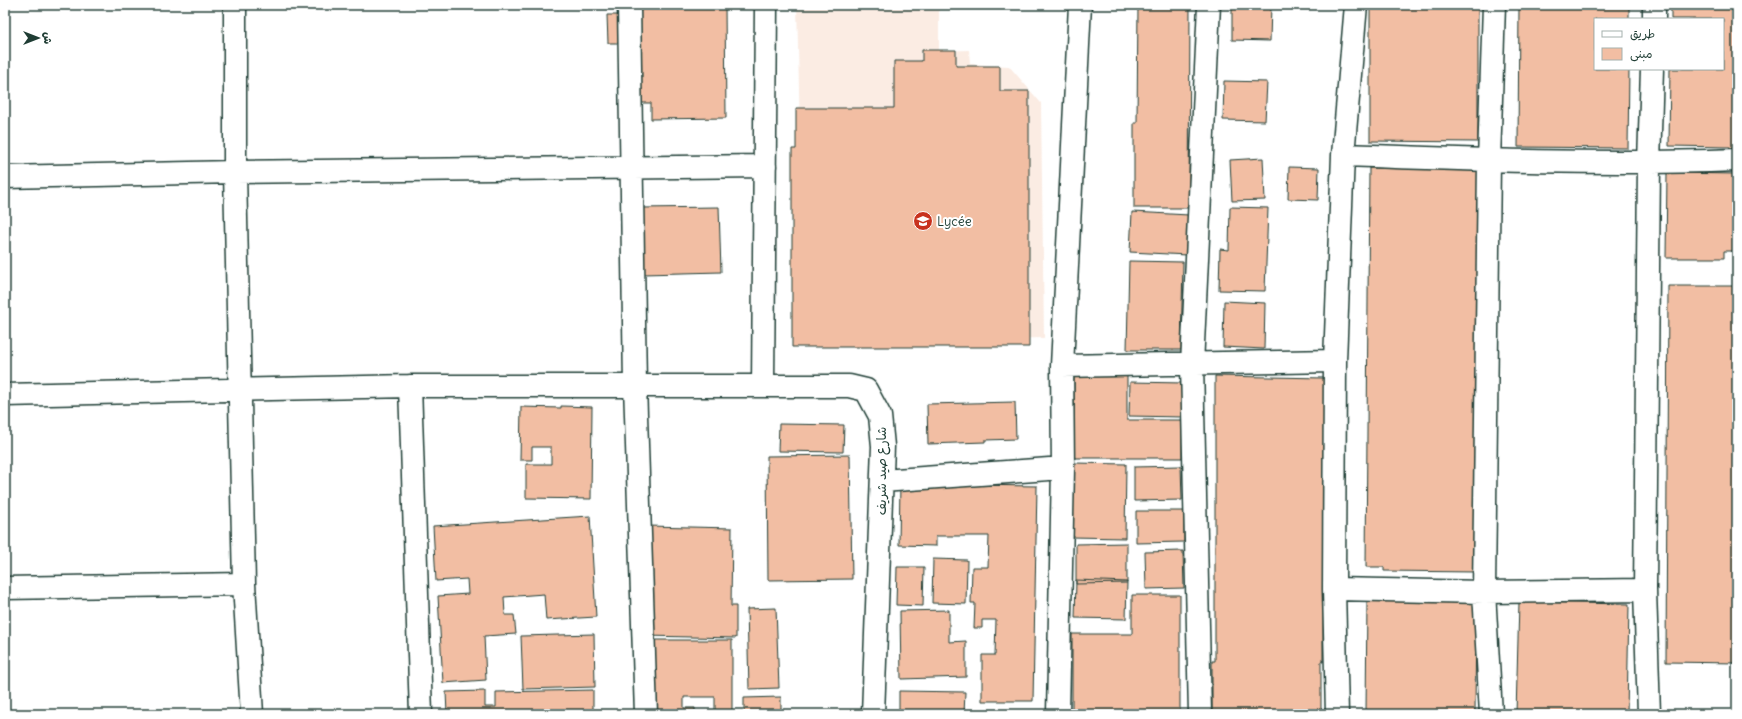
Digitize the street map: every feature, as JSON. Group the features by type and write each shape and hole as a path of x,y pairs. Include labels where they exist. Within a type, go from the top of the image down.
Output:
{"street":[{"path":"235,5 235,172 241,391 244,584 252,714"},
{"path":"629,5 635,385 646,714"},
{"path":"763,386 766,5"},
{"path":"1058,714 1063,468 1062,366 1080,5"},
{"path":"1200,714 1192,364 1209,5"},
{"path":"1337,714 1334,589 1335,361 1343,155 1356,5"},
{"path":"1491,714 1484,592 1489,161 1494,5"},
{"path":"1654,5 1654,18"},
{"path":"1649,714 1645,590 1649,163 1652,70"},
{"path":"1343,155 1489,161 1649,163 1737,160"},
{"path":"5,177 235,172 765,166"},
{"path":"1062,366 1335,361"},
{"path":"410,386 421,714"},
{"name":"شارع صيد شريف","path":"5,395 241,391 410,386 849,386 866,390 880,416 883,446 873,714"},
{"path":"882,481 1063,468"},
{"path":"5,588 244,584"},
{"path":"1334,589 1484,592 1645,590"}],"shaded area":[{"name":"Lycée","path":"797,5 939,5 939,51 969,50 970,64 1009,66 1041,103 1044,338 805,344"}],"building":[{"path":"647,5 725,5 726,118 651,119 651,103 634,103 633,7 647,7"},
{"path":"1138,5 1190,5 1189,208 1134,208 1134,123 1137,123"},
{"path":"1232,5 1271,5 1270,41 1232,40"},
{"path":"1370,5 1480,5 1480,7 1478,7 1478,142 1370,141"},
{"path":"1519,5 1629,5 1629,18 1594,18 1594,70 1629,70 1628,148 1518,147"},
{"path":"1671,5 1737,5 1737,153 1730,153 1730,147 1669,146 1670,70 1724,70 1724,18 1671,18"},
{"path":"607,15 631,15 621,43 608,43"},
{"name":"Lycée","path":"922,50 956,50 956,66 1000,66 1000,91 1029,91 1029,347 792,347 792,149 796,149 796,108 894,108 894,61 922,61"},
{"path":"1224,81 1267,82 1265,121 1223,120"},
{"path":"1263,158 1265,200 1232,201 1230,160"},
{"path":"1289,167 1319,168 1318,200 1288,199"},
{"path":"1369,168 1478,169 1475,572 1384,571 1384,567 1366,567"},
{"path":"1667,173 1737,174 1737,251 1724,251 1724,258 1666,258"},
{"path":"719,207 721,272 643,274 641,208"},
{"path":"1230,207 1268,208 1265,291 1219,290 1220,249 1229,250"},
{"path":"1132,212 1189,215 1187,255 1130,252"},
{"path":"1129,261 1183,262 1181,350 1127,350"},
{"path":"1668,286 1737,286 1737,663 1666,662"},
{"path":"1224,301 1265,303 1264,349 1223,347"},
{"path":"1074,375 1127,375 1127,420 1182,420 1182,458 1074,458"},
{"path":"1215,376 1324,378 1323,662 1321,662 1321,714 1212,714 1212,661 1215,661"},
{"path":"1130,382 1183,383 1182,417 1129,416"},
{"path":"1015,402 1016,439 985,440 985,442 928,444 927,404"},
{"path":"561,406 592,407 591,499 526,498 526,464 551,464 551,447 532,447 532,460 520,460 521,407 561,408"},
{"path":"779,424 844,425 843,452 778,451"},
{"path":"850,455 852,579 768,580 767,456"},
{"path":"1074,463 1126,464 1125,538 1072,537"},
{"path":"1181,466 1182,500 1134,501 1134,467"},
{"path":"900,484 1037,486 1033,701 982,701 982,655 995,655 996,620 982,620 982,628 974,628 975,603 971,603 972,567 988,567 989,536 936,536 936,546 899,545"},
{"path":"1136,511 1184,511 1184,542 1136,543"},
{"path":"590,516 596,617 546,620 544,594 504,597 505,615 514,615 516,634 484,636 486,680 443,683 438,596 468,594 467,579 436,581 433,526"},
{"path":"648,526 732,528 731,606 736,606 736,638 646,636"},
{"path":"1127,543 1127,583 1076,584 1076,544"},
{"path":"1183,551 1184,588 1146,589 1145,552"},
{"path":"933,559 967,560 966,604 932,603"},
{"path":"897,567 924,567 923,606 896,605"},
{"path":"1076,580 1127,582 1126,619 1075,618"},
{"path":"1132,595 1180,595 1180,714 1072,714 1072,634 1132,634"},
{"path":"1367,599 1476,600 1475,714 1366,714"},
{"path":"1519,602 1629,604 1627,714 1516,714"},
{"path":"776,608 779,688 749,689 747,609"},
{"path":"949,610 949,642 966,641 966,677 901,679 900,611"},
{"path":"594,634 595,687 523,689 521,636"},
{"path":"646,640 732,640 732,714 715,714 715,697 684,697 684,708 695,708 695,714 646,714"},
{"path":"593,690 593,714 447,714 446,692 485,691 485,707 496,707 496,692"},
{"path":"899,691 965,692 964,714 899,714"},
{"path":"781,697 781,714 744,714 744,698"}],"place":[{"name":"Lycée","path":"923,221"}]}
